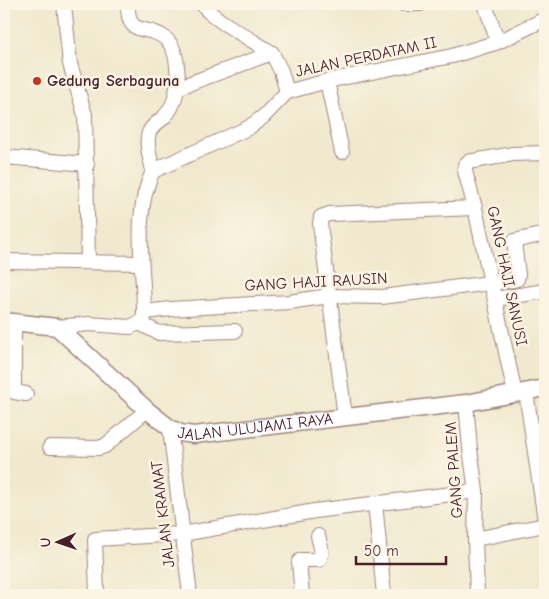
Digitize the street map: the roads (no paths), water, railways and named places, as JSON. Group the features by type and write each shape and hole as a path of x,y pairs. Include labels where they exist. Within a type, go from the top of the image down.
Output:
{"street":[{"path":"64,4 70,64 85,115 88,262"},
{"path":"128,4 130,21 138,29 162,35 172,46 177,66 177,88 172,106 149,132 148,143 153,172 146,185 143,200 142,318 159,333 235,331"},
{"path":"203,4 208,11 222,22 272,53 281,71 287,92"},
{"path":"404,4 420,4"},
{"path":"485,4 498,42"},
{"name":"JALAN PERDATAM II","path":"153,172 248,128 263,118 287,92 327,81 452,56 498,42 545,20"},
{"path":"177,88 272,53"},
{"path":"327,81 342,152"},
{"name":"GANG HAJI SANUSI","path":"545,152 514,154 468,162 465,165 490,283 520,393 545,520"},
{"path":"4,157 87,164"},
{"path":"345,417 320,224 321,217 329,214 475,208"},
{"name":"GANG HAJI RAUSIN","path":"142,318 171,309 289,302 329,296 382,297 517,279 514,241 545,234"},
{"path":"4,261 141,263"},
{"path":"495,299 545,290"},
{"path":"26,394 14,392 9,321 57,327 89,324 130,327 142,318"},
{"name":"JALAN ULUJAMI RAYA","path":"57,327 147,410 170,428 180,433 194,434 466,403 545,388"},
{"name":"GANG PALEM","path":"466,403 476,492 477,595"},
{"path":"50,447 98,448 105,446 147,410"},
{"name":"JALAN KRAMAT","path":"170,428 190,595"},
{"path":"96,595 96,539 182,534 315,511 476,492"},
{"path":"375,503 384,595"},
{"path":"475,539 545,525"},
{"path":"302,595 299,562 301,560 319,560 321,558 318,536"}],"place":[{"name":"Gedung Serbaguna","path":"37,81"}]}
